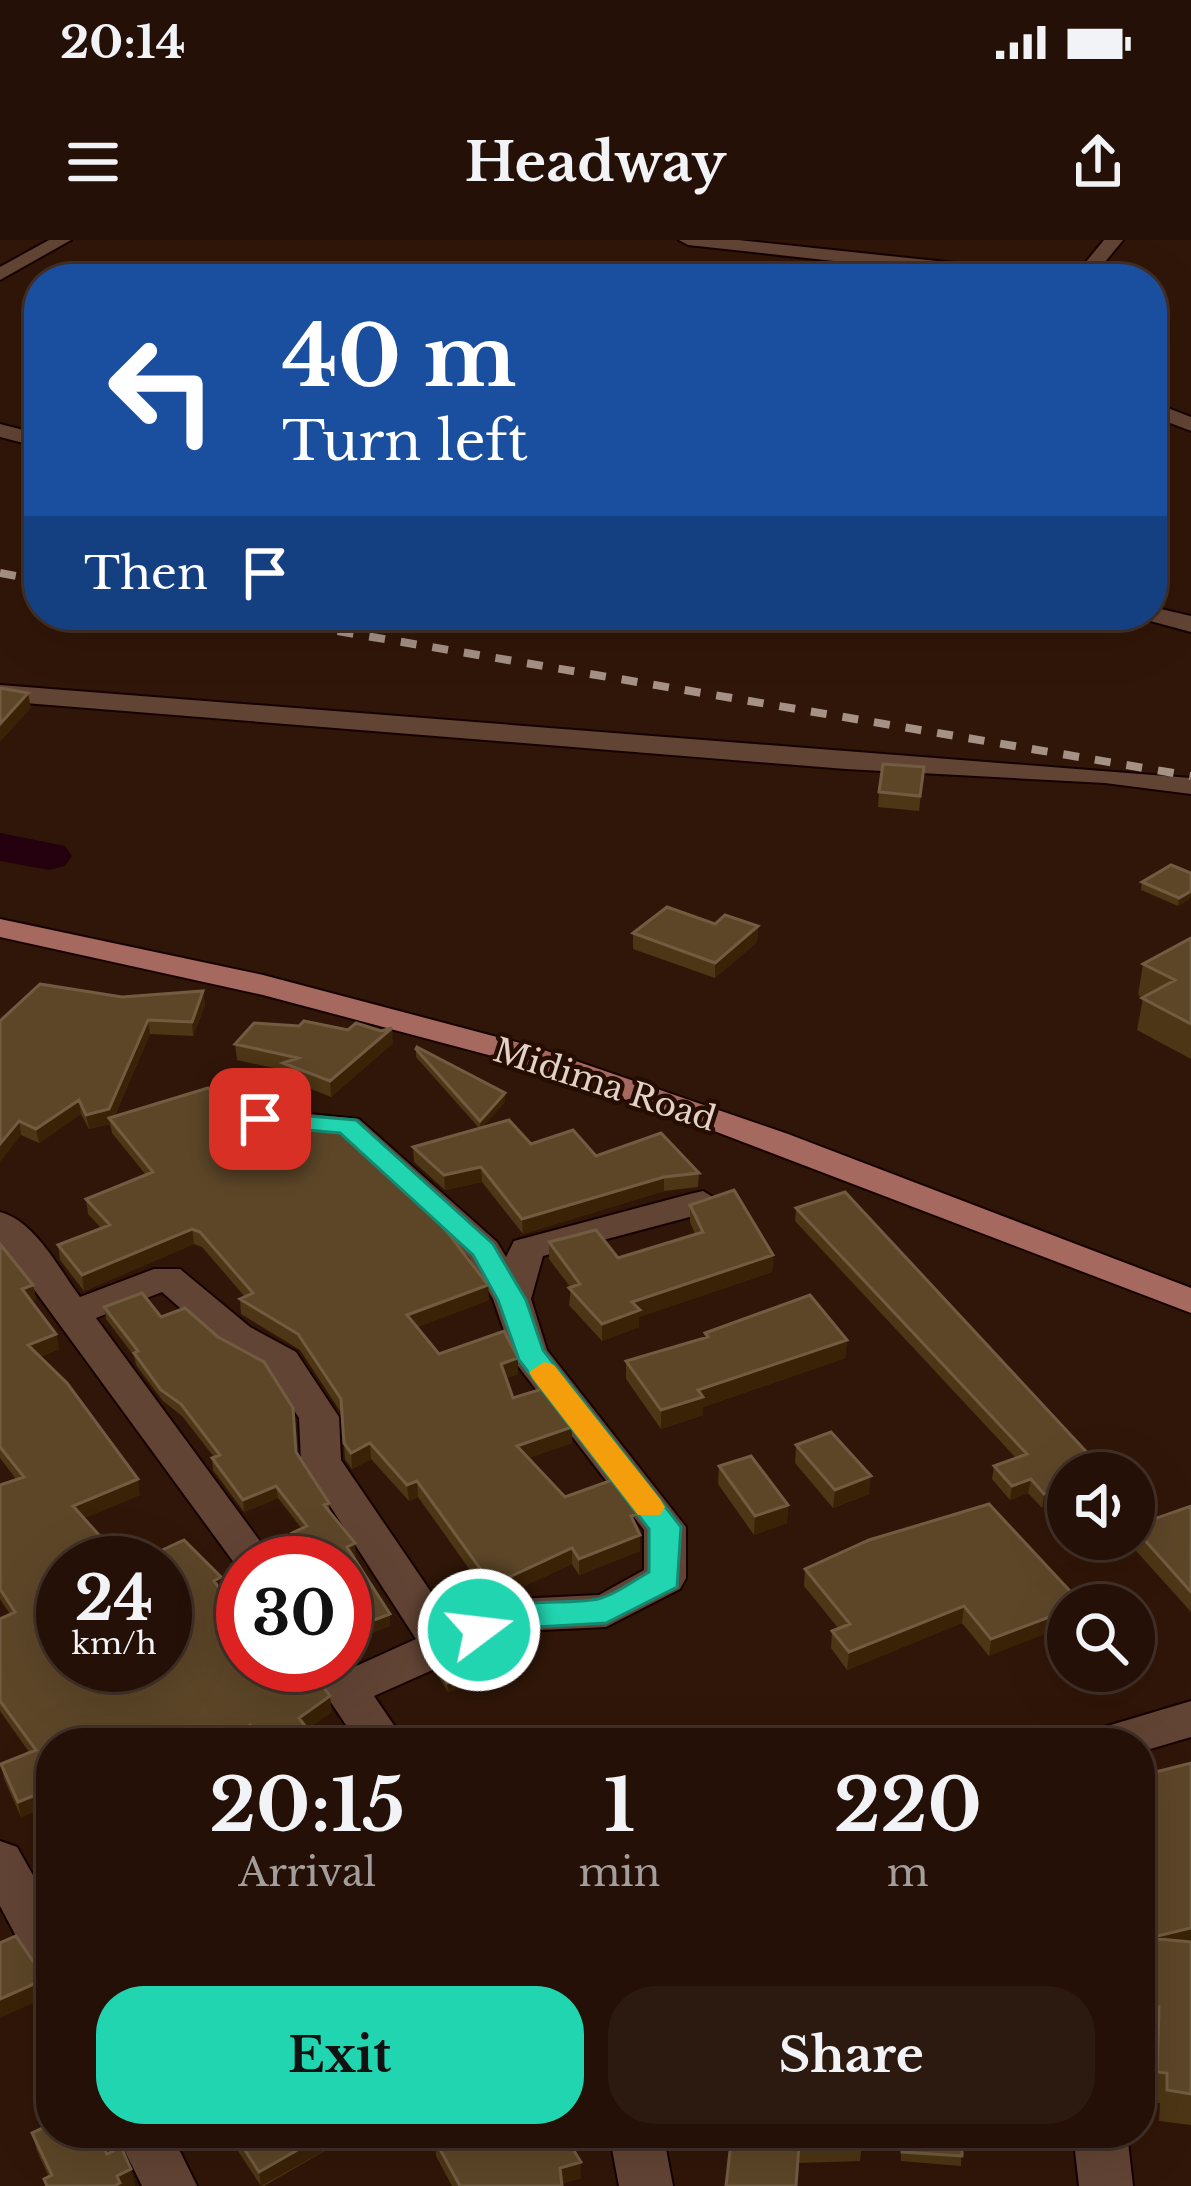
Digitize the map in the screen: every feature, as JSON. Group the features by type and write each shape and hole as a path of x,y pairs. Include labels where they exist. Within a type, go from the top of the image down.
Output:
{"main road":[{"name":"Midima Road","path":"0,928 286,990 525,1055 754,1133 1191,1301"}],"street":[{"path":"0,274 62,240"},
{"path":"688,240 911,264"},
{"path":"1094,264 1114,240"},
{"path":"0,693 618,737 935,769 1084,772 1191,786"},
{"path":"260,1119 347,1126 484,1250 512,1300 529,1353 665,1527 665,1578 606,1611 516,1616 372,1666"},
{"path":"512,1300 527,1249 703,1202"},
{"path":"0,1223 22,1244 235,1536"},
{"path":"71,1314 167,1277 236,1336 282,1361 319,1417 321,1461 443,1645"},
{"path":"347,1692 372,1728"},
{"path":"1155,1730 1191,1719"},
{"path":"0,1861 36,1926"},
{"path":"151,2148 170,2186"},
{"path":"639,2148 646,2186"},
{"path":"1102,2148 1106,2186"}],"building":[{"path":"0,688 28,693 0,724"},
{"path":"883,764 924,767 920,796 879,792"},
{"path":"1171,865 1191,873 1191,891 1179,898 1142,882"},
{"path":"667,907 715,924 725,915 758,926 715,963 633,933"},
{"path":"1191,938 1191,1024 1142,998 1175,980 1143,964"},
{"path":"40,984 122,997 203,991 192,1022 148,1020 109,1109 86,1115 79,1100 36,1129 19,1121 0,1144 0,1021"},
{"path":"304,1021 348,1030 356,1023 381,1031 392,1028 330,1081 283,1063 298,1058 235,1044 254,1023 299,1026"},
{"path":"417,1047 505,1093 480,1121"},
{"path":"208,1088 234,1116 273,1119 279,1125 271,1133 305,1122 334,1125 438,1220 488,1285 407,1315 439,1354 504,1331 518,1358 501,1364 513,1398 542,1389 572,1427 517,1446 565,1497 612,1480 638,1514 631,1516 640,1535 579,1559 572,1548 492,1585 417,1481 407,1485 370,1443 351,1453 344,1443 341,1399 298,1334 240,1299 253,1293 200,1232 192,1229 82,1275 58,1245 110,1225 86,1199 153,1172 109,1118"},
{"path":"509,1120 531,1144 573,1130 596,1156 661,1133 699,1173 664,1177 522,1219 481,1167 444,1175 413,1147"},
{"path":"734,1190 773,1255 632,1302 640,1310 602,1324 569,1288 580,1284 549,1242 596,1230 618,1258 703,1232 690,1205"},
{"path":"845,1192 1086,1452 1047,1452 1047,1493 1031,1479 1012,1486 994,1466 1027,1454 796,1208"},
{"path":"0,1244 33,1285 22,1289 56,1334 28,1345 67,1383 138,1479 73,1506 100,1536 36,1536 36,1692 192,1692 192,1548 216,1572 216,1692 327,1692 330,1696 299,1718 307,1728 36,1728 36,1750 0,1701 0,1619 15,1612 0,1589 0,1485 24,1477 0,1447"},
{"path":"142,1293 161,1317 185,1308 218,1337 264,1362 293,1408 296,1452 329,1503 324,1505 349,1536 294,1536 292,1533 307,1526 276,1486 243,1500 212,1458 220,1455 181,1404 161,1390 104,1307"},
{"path":"810,1295 847,1340 698,1390 703,1397 661,1410 626,1361 708,1337 705,1333"},
{"path":"831,1432 871,1476 835,1490 796,1445"},
{"path":"751,1456 788,1505 755,1516 719,1466"},
{"path":"989,1504 1063,1584 1047,1584 1047,1618 991,1639 964,1606 849,1652 832,1631 850,1624 805,1569 869,1540"},
{"path":"1191,1506 1191,1592 1155,1552 1155,1519"},
{"path":"372,1586 390,1614 372,1621"},
{"path":"474,1647 488,1667 447,1683 435,1664"},
{"path":"36,1750 36,1795 18,1802 1,1764"},
{"path":"1191,1763 1191,1928 1155,1937 1155,1772"},
{"path":"16,1936 36,1966 36,1983 0,1999 0,1943"},
{"path":"1155,1939 1191,1942 1191,2094 1167,2090 1167,2073 1157,2072 1159,2007 1155,2007"},
{"path":"39,2148 104,2148 107,2154 121,2148 131,2169 117,2176 120,2183 114,2186 47,2186 44,2179 52,2175"},
{"path":"244,2148 301,2148 259,2172"},
{"path":"439,2148 572,2148 581,2162 560,2168 562,2186 460,2186"},
{"path":"730,2148 799,2148 796,2186 726,2186"},
{"path":"902,2148 962,2148 962,2156 902,2152"}],"waterway":[{"path":"0,847 49,856"}],"railway":[{"path":"0,573 24,577"},
{"path":"331,630 1191,776"}],"slow traffic":[{"path":"544,1372 649,1507"}],"route":[{"path":"260,1119 347,1126 484,1250 512,1300 529,1353 665,1527 665,1578 606,1611 516,1616 479,1630"}]}
